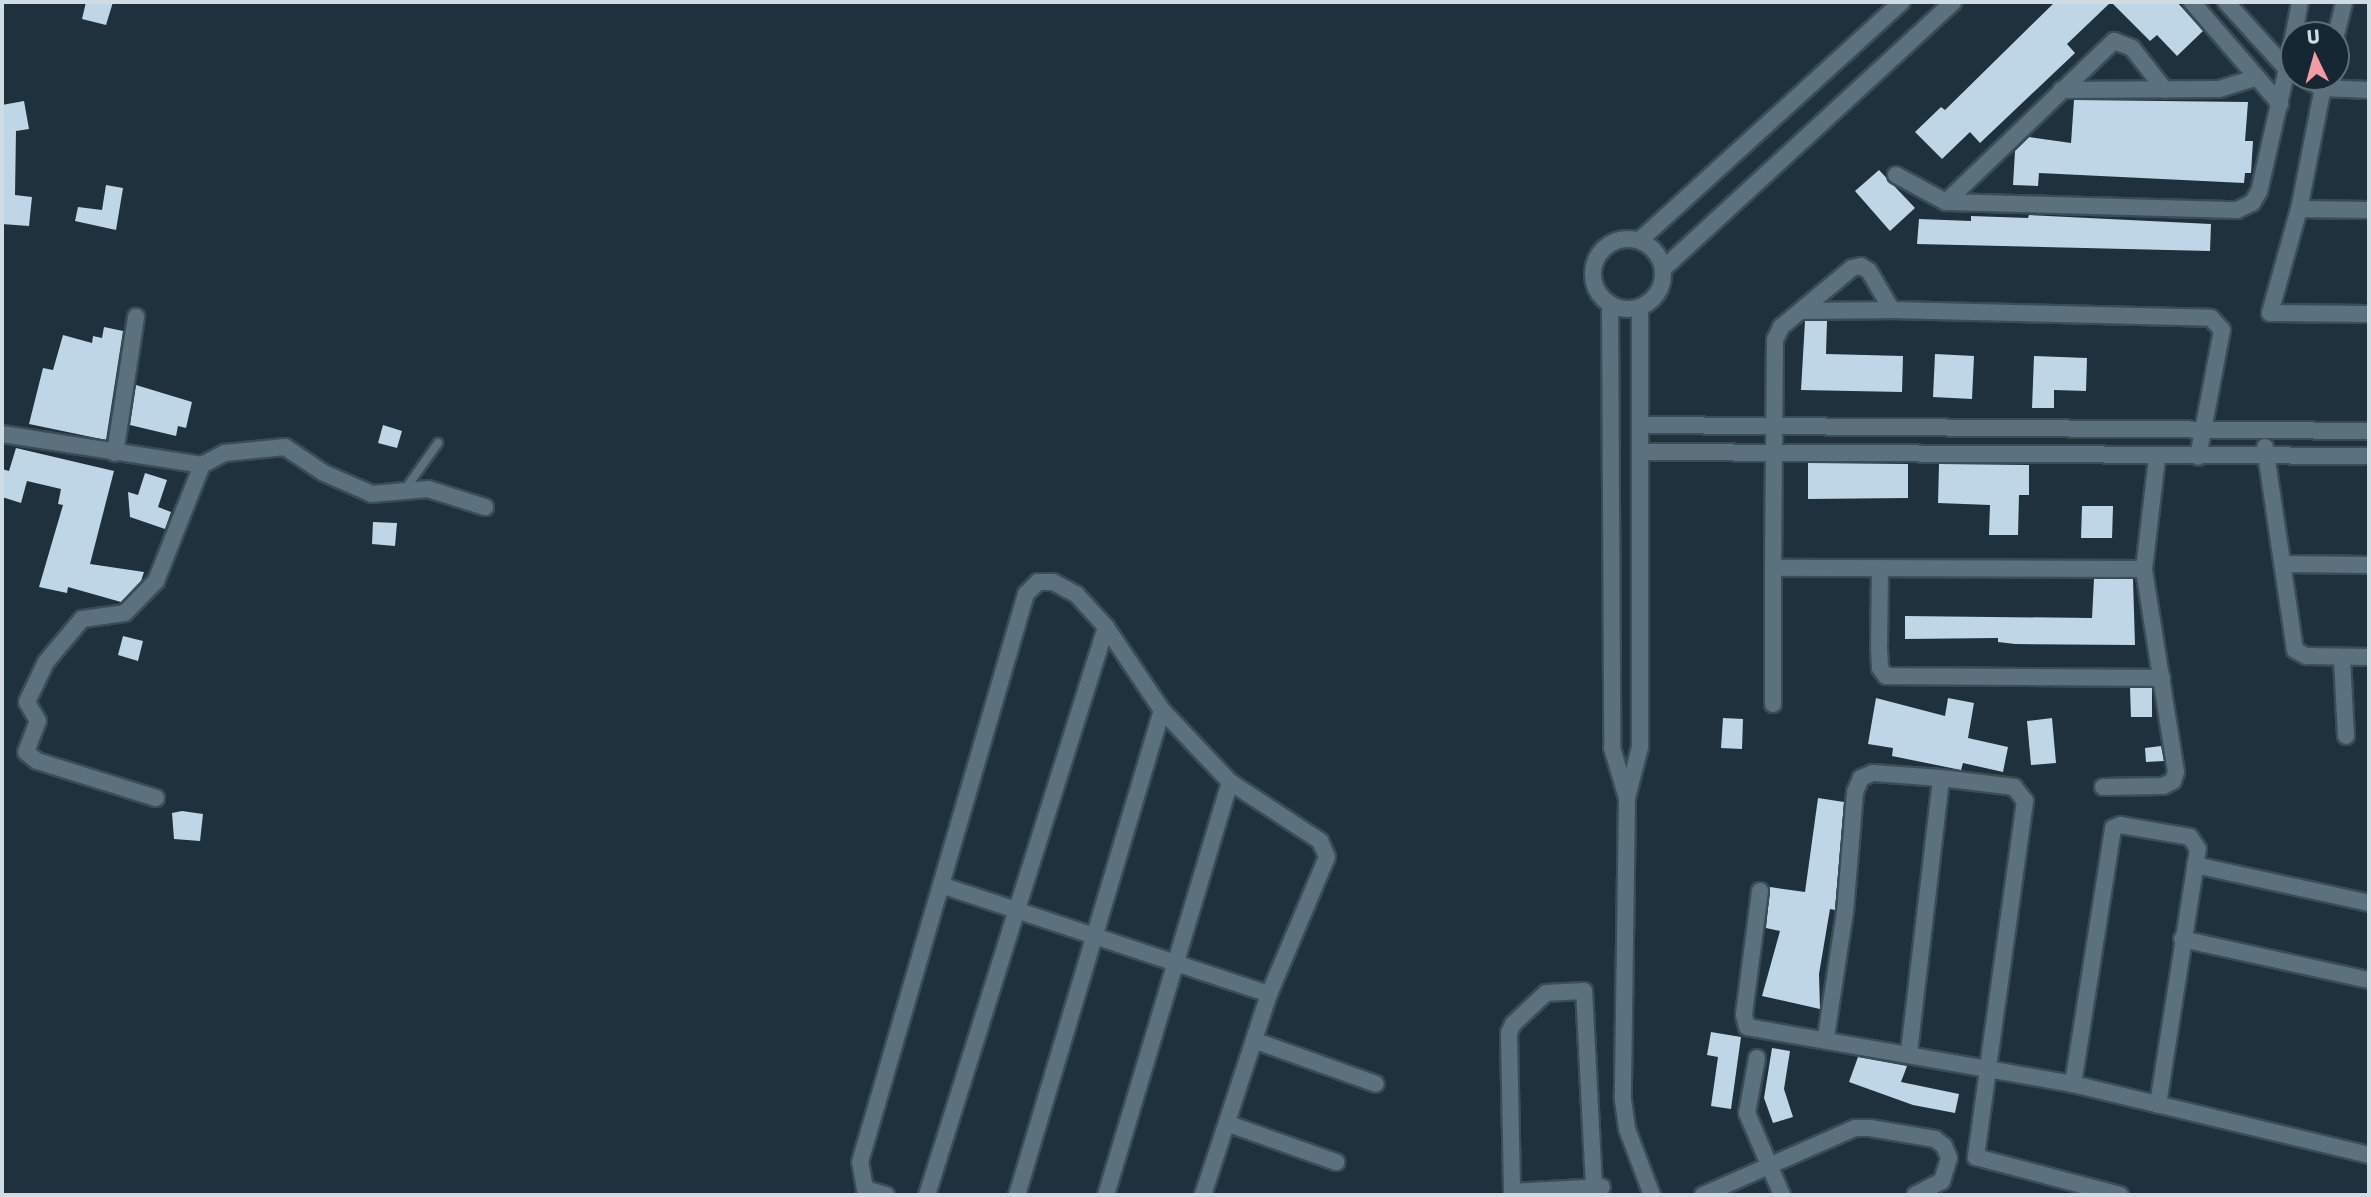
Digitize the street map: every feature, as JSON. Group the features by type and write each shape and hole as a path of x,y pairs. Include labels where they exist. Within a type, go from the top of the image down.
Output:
{"street":[{"path":"1640,240 1902,2"},
{"path":"1664,268 1656,251 1640,240 1614,241 1595,261 1596,289 1610,304 1640,307 1656,296 1664,268 1953,2"},
{"path":"2192,2 2280,104"},
{"path":"2226,2 2280,60"},
{"path":"2297,21 2300,2"},
{"path":"2339,21 2344,2"},
{"path":"2230,46 2250,29"},
{"path":"1946,202 2114,41 2132,48 2165,90"},
{"path":"2061,90 2219,89 2255,78"},
{"path":"2350,87 2369,90"},
{"path":"1896,175 1946,202 2237,209 2252,203 2259,192 2284,91"},
{"path":"2322,91 2299,209 2270,313 2369,314"},
{"path":"2299,209 2369,210"},
{"path":"1773,704 1772,452 1775,340 1781,327 1852,268 1861,266 1869,271 1892,310"},
{"path":"1610,304 1612,748 1626,798"},
{"path":"1640,307 1640,747 1626,798 1623,1100 1627,1129 1652,1195"},
{"path":"1802,311 1892,310 2211,317 2222,330 2200,431 2198,457"},
{"path":"115,453 136,317"},
{"path":"1642,425 1773,423 2200,431 2369,431"},
{"path":"2265,431 2265,456 2298,655 2369,657"},
{"path":"2,434 202,465 225,453 285,447 352,487 372,494 428,489 485,507"},
{"path":"1642,452 2157,458 2369,456"},
{"path":"2103,787 2163,786 2173,781 2175,759 2144,569 2157,458"},
{"path":"156,798 37,761 26,752 38,721 27,702 46,662 82,619 125,613 156,581 202,465"},
{"path":"2285,564 2369,565"},
{"path":"1773,568 2144,569"},
{"path":"1880,568 1880,668 1886,676 2161,678"},
{"path":"886,1195 865,1189 860,1181 860,1162 1026,594 1038,582 1053,582 1077,595 1106,627 1162,710 1230,782 1320,841 1326,857 1269,993 1229,1124 1203,1195"},
{"path":"927,1195 1014,909 1106,627"},
{"path":"2342,658 2346,736"},
{"path":"1017,1195 1097,937 1162,710"},
{"path":"1826,1037 1845,912 1855,792 1861,778 1873,773 2014,787 2025,796 1976,1157 2120,1195"},
{"path":"1909,1052 1941,778"},
{"path":"1106,1195 1178,963 1230,782"},
{"path":"2073,1084 2113,828 2120,825 2190,837 2198,849 2158,1105"},
{"path":"2195,865 2369,903"},
{"path":"941,885 1269,993"},
{"path":"1760,891 1744,1015 1747,1027 1826,1037 2073,1084 2369,1155"},
{"path":"2182,939 2369,980"},
{"path":"1582,989 1598,1187 1512,1194 1511,1027 1542,995 1582,989"},
{"path":"1256,1041 1376,1084"},
{"path":"1757,1058 1747,1113 1782,1195"},
{"path":"1229,1124 1336,1162"},
{"path":"1703,1195 1855,1128 1935,1139 1949,1158 1947,1170 1942,1181 1915,1195"}],"lane":[{"path":"404,491 438,443"}],"building":[{"path":"86,2 113,2 106,25 82,19"},
{"path":"2055,2 2111,2 2067,44 2075,53 1980,143 1970,132 1942,159 1915,132 1941,107 1945,110"},
{"path":"2111,2 2177,2 2203,31 2177,56 2157,35 2150,41"},
{"path":"2074,100 2248,102 2245,141 2253,141 2251,173 2245,173 2244,183 2039,173 2038,186 2013,185 2015,151 2029,137 2071,143"},
{"path":"24,101 29,129 16,131 15,195 32,197 29,226 2,224 2,105"},
{"path":"1879,170 1915,208 1890,231 1855,191"},
{"path":"106,185 123,188 116,230 75,221 78,207 102,210"},
{"path":"2029,215 2211,224 2210,251 1917,244 1919,219 1971,221 1971,216 2028,218"},
{"path":"1805,321 1827,321 1826,354 1903,356 1902,392 1801,390"},
{"path":"104,327 123,331 106,440 29,424 43,368 53,370 63,335 92,343 93,336 102,338"},
{"path":"1935,354 1974,356 1972,399 1933,397"},
{"path":"2034,356 2087,358 2086,391 2054,390 2054,408 2032,408"},
{"path":"136,385 192,402 186,428 178,426 176,436 130,425"},
{"path":"383,425 402,431 397,448 378,443"},
{"path":"16,448 114,471 90,564 144,572 141,581 121,602 68,587 67,593 39,587 63,505 58,504 61,489 27,481 21,503 2,497 2,469 9,471"},
{"path":"1808,463 1908,464 1908,498 1808,499"},
{"path":"1939,464 2029,465 2029,495 2019,495 2018,535 1989,535 1990,505 1938,503"},
{"path":"145,473 167,480 158,507 171,512 165,529 130,517 128,492 138,495"},
{"path":"2082,506 2113,506 2112,538 2081,538"},
{"path":"373,522 397,523 395,546 372,544"},
{"path":"2094,579 2133,579 2135,645 2015,644 1998,642 1998,638 1905,639 1905,616 2092,618"},
{"path":"123,636 143,641 138,661 118,655"},
{"path":"2130,688 2152,688 2152,717 2131,717"},
{"path":"1876,698 1945,716 1948,698 1974,703 1968,738 2008,747 2003,772 1963,763 1961,770 1892,756 1893,748 1868,744"},
{"path":"1723,718 1743,719 1742,749 1721,748"},
{"path":"2052,718 2056,763 2031,765 2027,721"},
{"path":"2161,746 2164,761 2146,762 2145,748"},
{"path":"1818,798 1844,802 1835,910 1830,909 1819,974 1820,1009 1762,996 1780,931 1766,928 1770,887 1805,892"},
{"path":"182,811 203,814 200,841 174,839 172,813"},
{"path":"1711,1032 1741,1037 1731,1109 1711,1106 1718,1057 1707,1055"},
{"path":"1772,1048 1790,1051 1784,1089 1793,1117 1773,1123 1764,1098"},
{"path":"1858,1057 1907,1066 1901,1082 1959,1094 1955,1113 1913,1105 1849,1082"}]}
